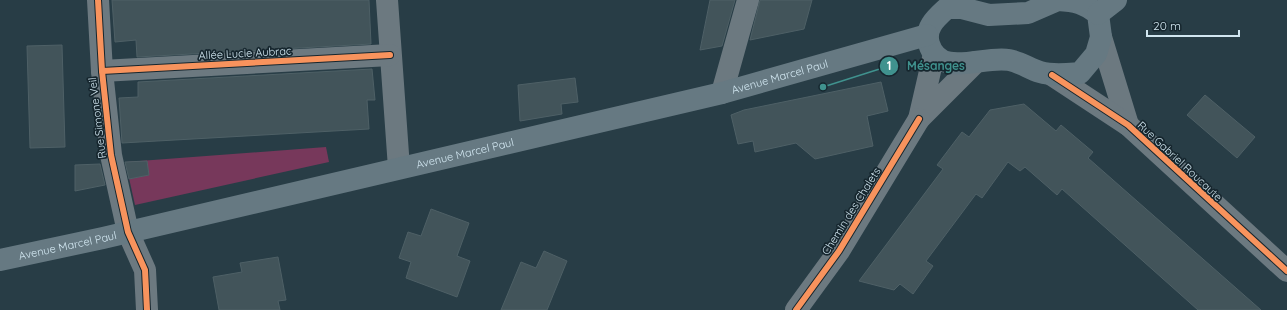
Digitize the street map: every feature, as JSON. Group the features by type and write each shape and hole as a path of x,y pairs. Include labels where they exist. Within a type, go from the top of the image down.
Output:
{"main road":[{"path":"1058,0 1074,1 1088,6 1098,14 1101,37 1096,54 1080,73 1052,75 1009,60 990,59 976,62 949,64 940,60 930,44 935,19 947,4 989,15 1028,13 1058,0"},
{"path":"1098,14 1116,0"},
{"name":"Avenue Marcel Paul","path":"0,260 103,238 930,44"}],"street":[{"name":"Rue Simone Veil","path":"98,0 102,72 110,155 128,232 145,270 147,310"},
{"path":"387,0 399,168"},
{"path":"722,93 748,0"},
{"name":"Rue Gabriel Roucaute","path":"1101,37 1128,125"},
{"name":"Chemin des Chalets","path":"919,119 930,44"},
{"name":"Allée Lucie Aubrac","path":"102,72 390,55"},
{"name":"Chemin des Chalets","path":"796,310 839,251 919,119 976,62"},
{"name":"Rue Gabriel Roucaute","path":"1052,75 1128,125 1287,272"}],"shaded area":[{"path":"326,147 329,162 135,205 126,162"}],"building":[{"path":"112,0 369,0 371,44 137,57 136,40 115,42"},
{"path":"710,0 735,0 722,46 700,50"},
{"path":"760,0 812,0 804,29 750,40"},
{"path":"62,45 65,147 30,148 27,46"},
{"path":"372,69 375,100 367,100 369,129 122,143 119,98 138,97 138,82"},
{"path":"575,78 578,102 561,104 562,114 520,121 518,85"},
{"path":"881,82 888,111 867,116 873,146 815,159 796,143 755,152 753,141 738,144 731,115 744,110"},
{"path":"1205,95 1255,137 1237,158 1187,115"},
{"path":"1024,104 1056,131 1061,125 1093,152 1088,158 1261,310 1198,310 1062,189 1057,195 1025,167 1020,171 1008,162 982,198 976,194 926,261 933,266 913,294 900,284 894,290 859,281 943,169 937,165 962,132 969,137 990,110"},
{"path":"147,161 149,175 129,179 125,162"},
{"path":"100,164 105,185 75,191 75,165"},
{"path":"431,209 469,223 457,256 470,261 457,297 406,278 411,262 399,258 408,232 421,236"},
{"path":"544,251 567,261 547,310 501,310 521,262 536,268"},
{"path":"278,257 286,300 278,301 280,310 219,310 213,277 242,272 240,263"}],"cycle path":[{"path":"98,0 102,71 111,155 128,232 145,270 147,310"},
{"path":"102,71 390,55"},
{"path":"1052,75 1128,125 1287,271"},
{"path":"796,310 839,251 919,119"}],"place":[{"name":"Mésanges","path":"823,87"}]}
